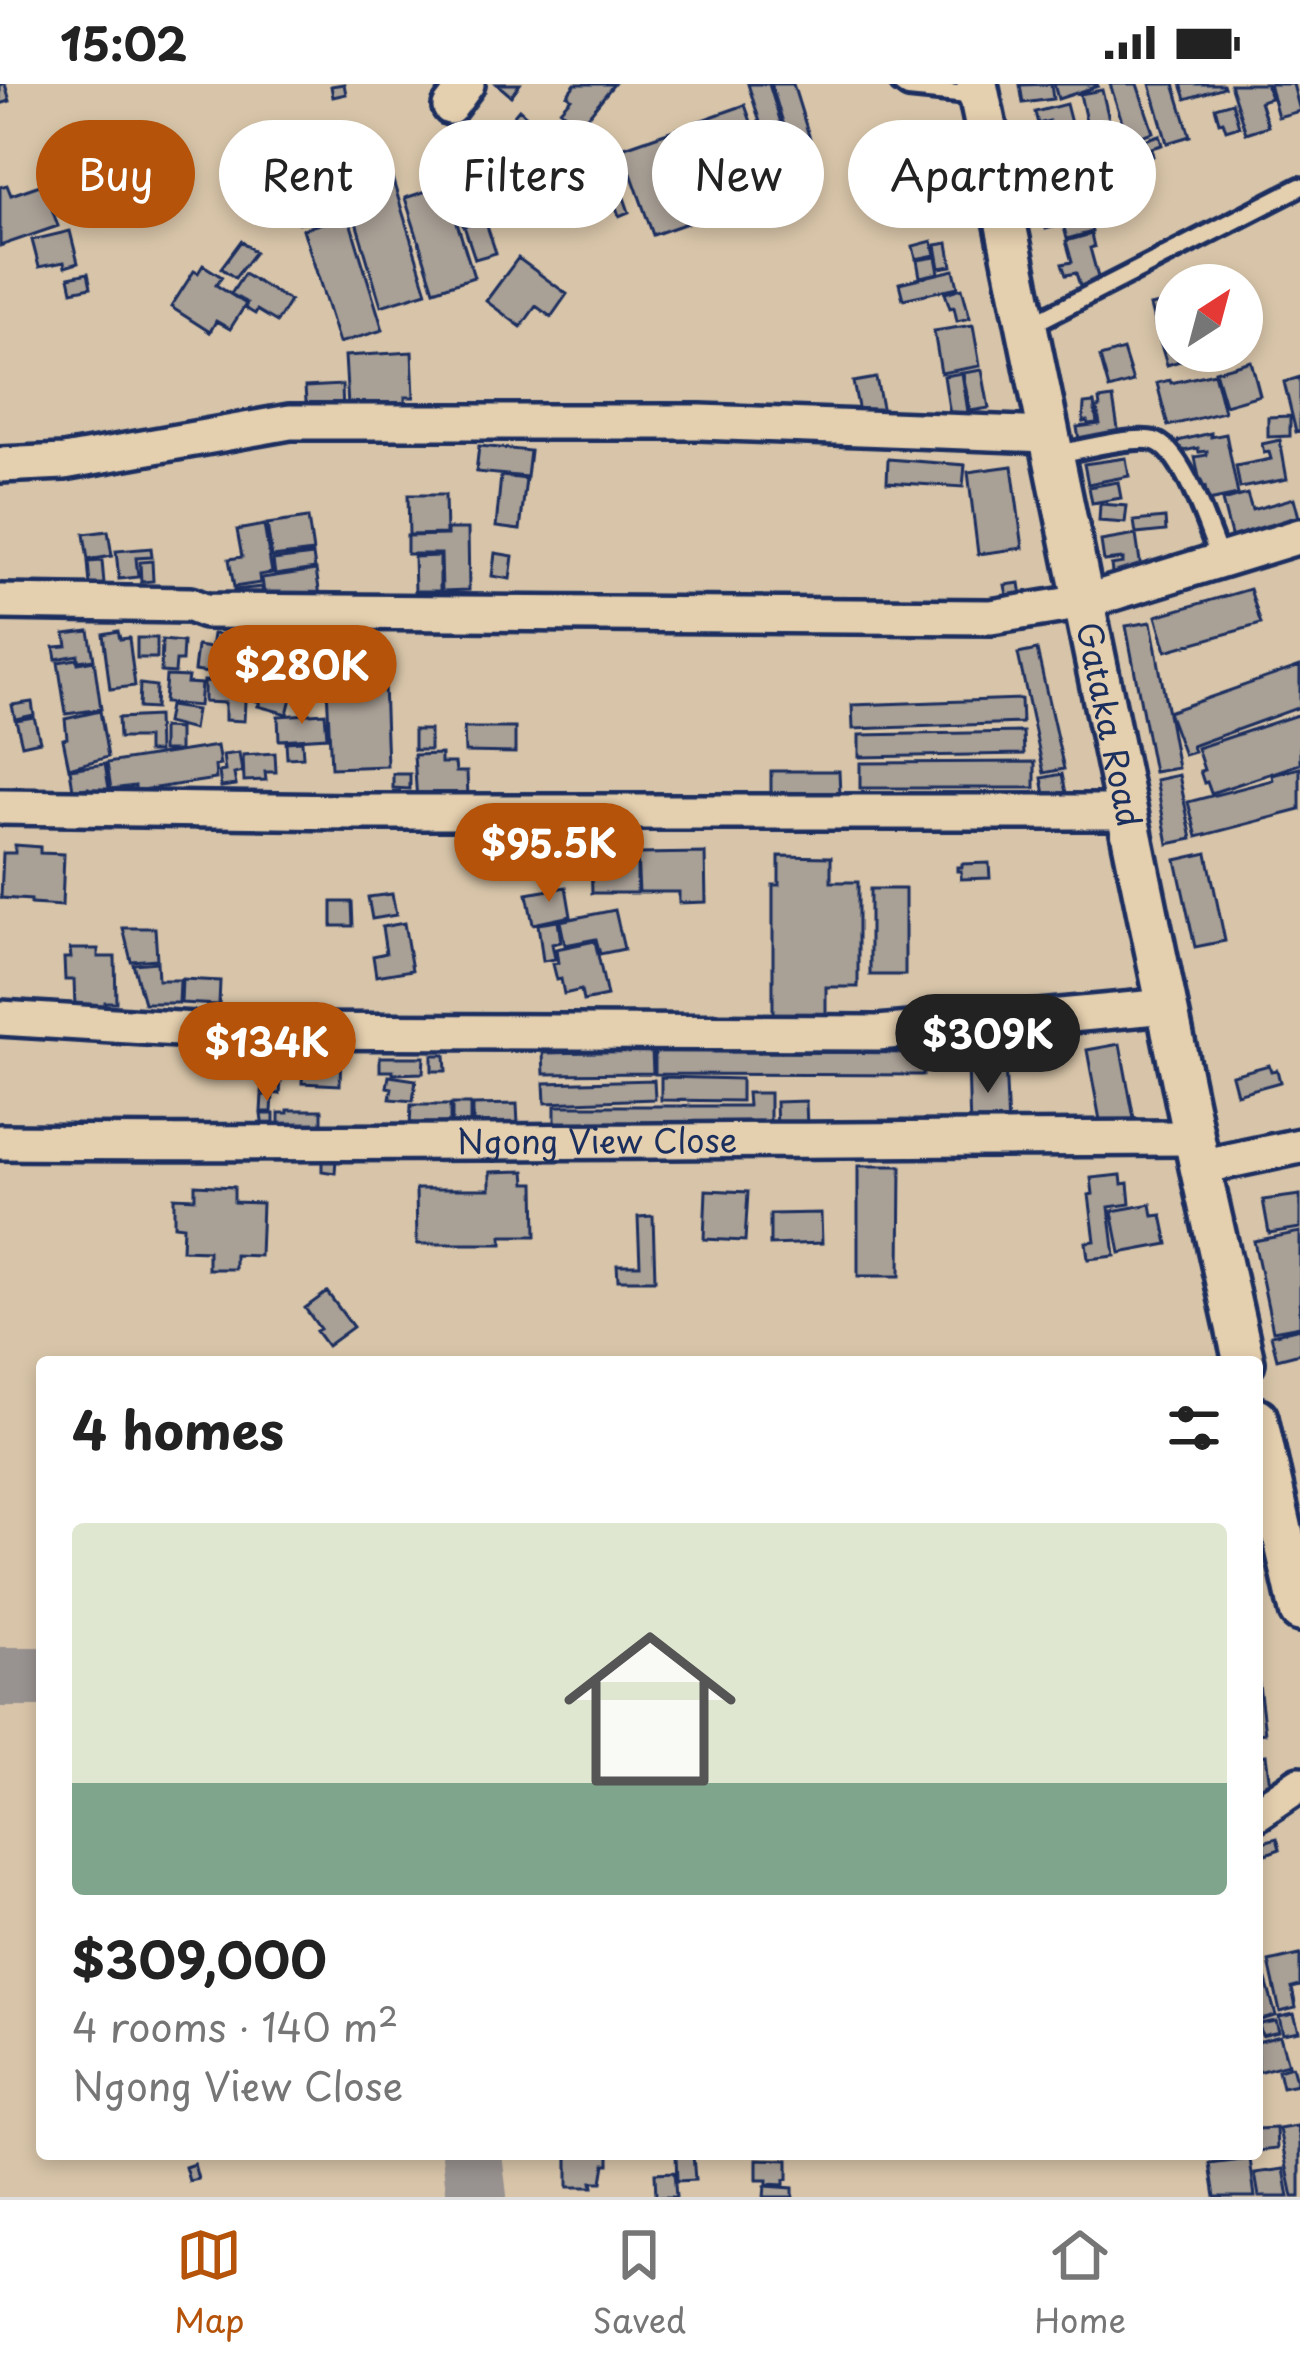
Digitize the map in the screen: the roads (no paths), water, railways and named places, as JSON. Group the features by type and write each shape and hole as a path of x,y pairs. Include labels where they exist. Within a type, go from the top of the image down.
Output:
{"street":[{"name":"Gataka Road","path":"978,90 1243,1356"},
{"path":"0,465 64,462 290,422 700,422 1050,445"},
{"path":"0,602 190,605 206,611 991,617 1084,602 1300,536"},
{"path":"0,807 1127,812"},
{"path":"0,1018 210,1031 878,1033 1167,1006"},
{"name":"Ngong View Close","path":"0,1142 778,1139 1198,1152 1300,1146"},
{"path":"1263,1444 1298,1597"},
{"path":"1263,1809 1300,1784"}],"lane":[{"path":"901,84 978,90"},
{"path":"1026,327 1300,188"},
{"path":"1050,445 1153,440 1168,448 1182,469 1221,561"}],"waterway":[{"path":"0,1677 36,1677"},
{"path":"473,2160 477,2197"}]}
